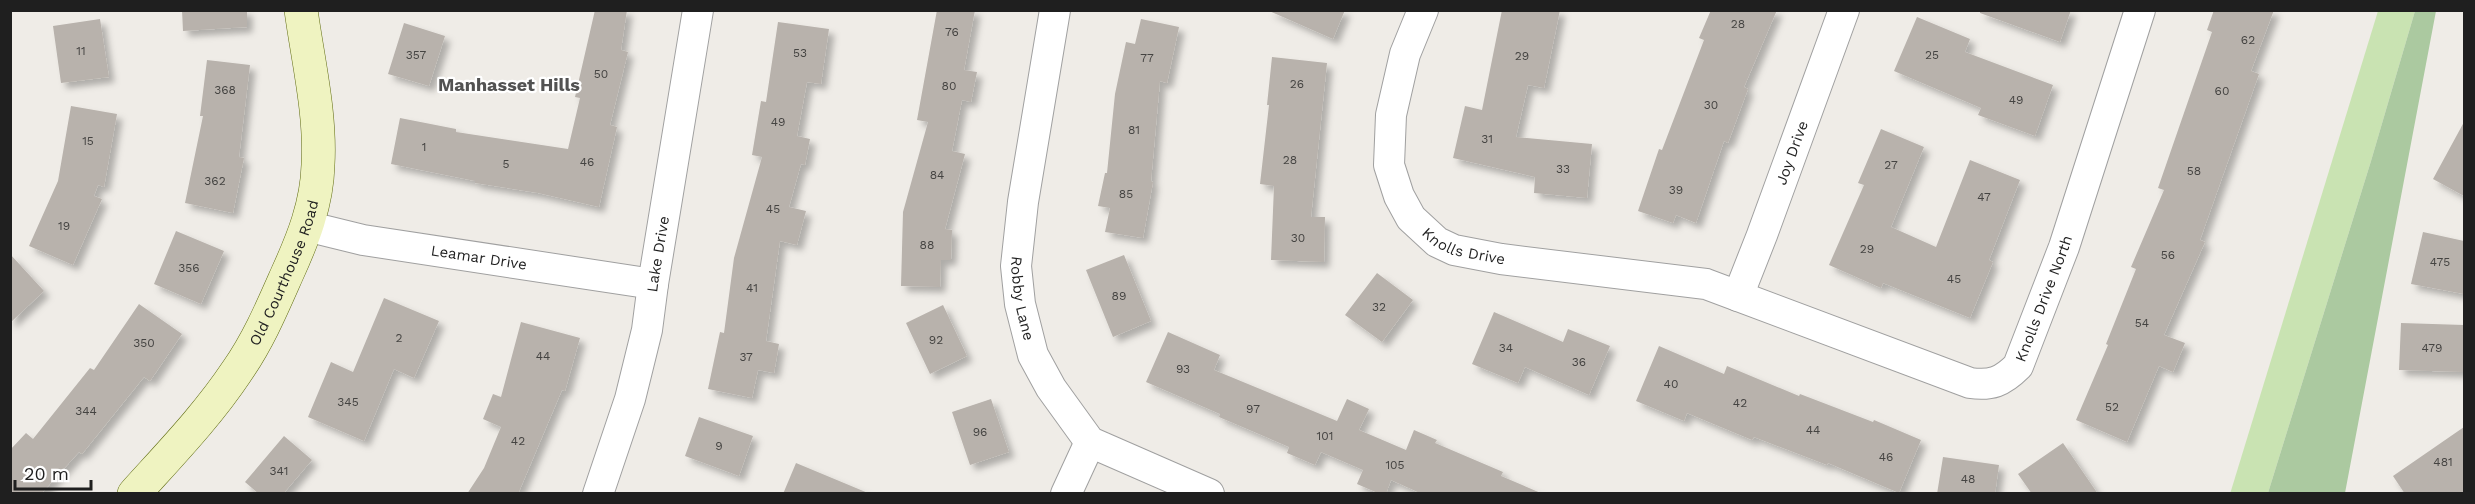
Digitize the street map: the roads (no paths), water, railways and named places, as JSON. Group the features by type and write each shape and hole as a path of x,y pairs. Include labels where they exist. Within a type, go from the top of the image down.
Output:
{"street":[{"name":"Old Courthouse Road","path":"134,494 199,422 237,371 264,327 306,226 315,198 318,163 316,116 301,10"},
{"name":"Lake Drive","path":"600,493 630,399 647,330 698,10"},
{"name":"Robby Lane","path":"1055,10 1023,202 1016,266 1020,304 1033,355 1051,388 1090,442"},
{"name":"Knolls Drive","path":"1424,10 1405,54 1400,74 1391,115 1389,165 1399,196 1412,218 1437,242 1454,250 1501,259 1706,284 1738,296"},
{"name":"Joy Drive","path":"1738,296 1844,10"},
{"name":"Knolls Drive North","path":"1738,296 1970,383 1988,386 2009,375 2018,366 2064,247 2140,10"},
{"name":"Leamar Drive","path":"306,226 363,240 653,284"},
{"path":"1066,494 1090,442 1209,494"}],"district":[{"name":"Manhasset Hills","path":"509,85"}]}
